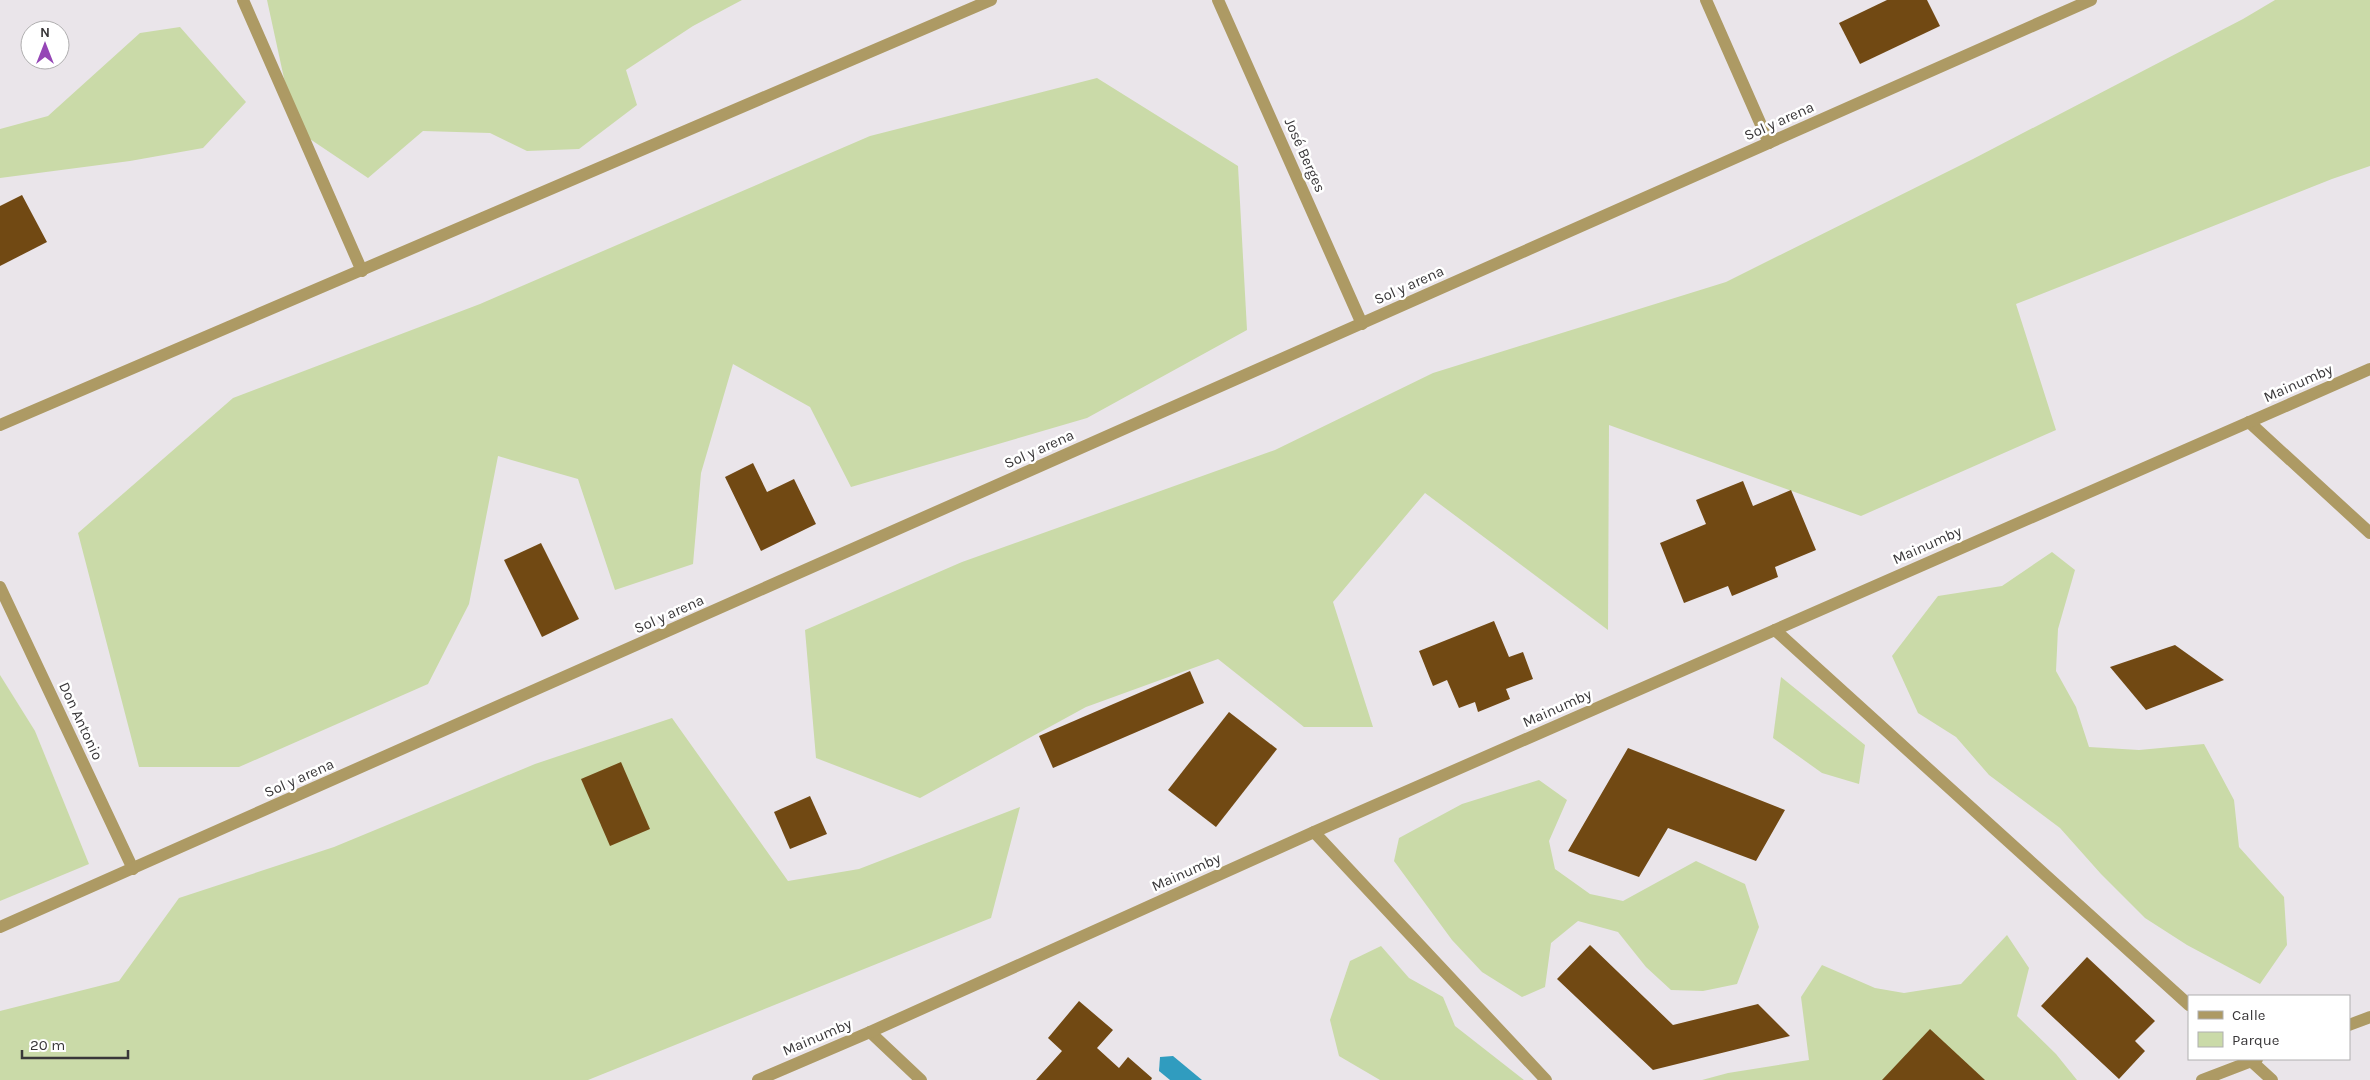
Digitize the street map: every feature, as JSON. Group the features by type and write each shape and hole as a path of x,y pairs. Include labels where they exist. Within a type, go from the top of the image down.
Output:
{"street":[{"path":"243,0 362,271"},
{"path":"0,425 991,0"},
{"name":"José Berges","path":"1218,0 1362,324"},
{"path":"1706,0 1769,143"},
{"name":"Sol y arena","path":"0,927 2091,0"},
{"name":"Mainumby","path":"758,1080 870,1032 1314,832 2370,369"},
{"path":"2249,422 2370,533"},
{"name":"Don Antonio","path":"0,587 132,870"},
{"path":"1775,630 2188,1003"},
{"path":"1314,832 1546,1080"},
{"path":"2350,1025 2370,1017"},
{"path":"870,1032 921,1080"},
{"path":"2202,1080 2250,1060"},
{"path":"2253,1060 2272,1080"}],"green space":[{"path":"267,0 742,0 693,26 626,70 637,105 579,149 527,151 490,133 423,131 368,178 295,129"},
{"path":"2275,0 2370,0 2370,166 2332,179 2016,304 2056,430 1861,516 1609,425 1608,630 1425,493 1333,602 1373,727 1304,727 1218,659 1086,707 920,798 816,758 805,630 962,562 1275,450 1433,373 1726,282 1973,159 2243,19"},
{"path":"180,27 246,102 203,148 130,161 0,178 0,129 48,116 140,33"},
{"path":"1097,78 1238,166 1247,330 1087,418 851,487 810,407 733,364 701,473 693,564 615,590 578,479 498,456 469,604 428,684 239,767 139,767 78,533 233,398 480,304 870,136"},
{"path":"2052,552 2075,570 2058,629 2056,671 2076,707 2089,747 2139,750 2204,744 2234,800 2239,847 2284,897 2287,945 2260,984 2187,945 2145,918 2101,874 2060,828 1989,775 1956,737 1918,713 1892,656 1938,596 2002,586"},
{"path":"0,675 35,731 89,864 0,901"},
{"path":"1781,677 1865,745 1859,784 1822,773 1773,738"},
{"path":"672,718 788,881 859,869 1020,807 991,918 588,1080 0,1080 0,1011 119,981 179,898 334,847 535,764"},
{"path":"1539,780 1567,800 1549,841 1555,869 1590,894 1623,901 1696,861 1745,884 1759,927 1737,984 1703,991 1671,990 1646,967 1618,932 1578,921 1551,943 1545,987 1522,997 1482,972 1452,940 1394,861 1399,838 1462,804"},
{"path":"2007,935 2029,968 2017,1016 2056,1054 2077,1080 1702,1080 1728,1073 1809,1060 1801,997 1822,965 1875,988 1904,993 1961,984"},
{"path":"1381,946 1409,978 1443,997 1455,1026 1524,1080 1380,1080 1339,1056 1330,1020 1350,961"}],"water":[{"path":"1173,1056 1202,1080 1170,1080 1159,1071 1160,1057"}],"building":[{"path":"1887,0 1927,0 1940,26 1860,64 1839,23"},
{"path":"22,195 47,242 0,266 0,206"},
{"path":"753,463 767,492 794,479 816,524 761,551 725,477"},
{"path":"1743,481 1753,506 1791,490 1816,550 1775,567 1778,577 1732,596 1728,586 1684,603 1660,543 1706,524 1696,500"},
{"path":"541,543 579,619 542,637 504,560"},
{"path":"1494,621 1509,657 1523,652 1533,679 1506,689 1510,699 1478,712 1475,702 1459,708 1447,680 1433,686 1419,651"},
{"path":"2175,645 2224,680 2146,710 2110,667"},
{"path":"1190,671 1204,703 1053,768 1039,736"},
{"path":"1229,712 1277,749 1216,827 1168,790"},
{"path":"1628,748 1785,810 1756,861 1668,828 1639,877 1568,851"},
{"path":"621,762 650,829 610,846 581,779"},
{"path":"810,796 827,834 790,849 774,812"},
{"path":"1590,945 1673,1025 1758,1004 1790,1036 1653,1070 1557,979"},
{"path":"2087,957 2155,1021 2135,1041 2145,1051 2119,1079 2041,1006"},
{"path":"1079,1001 1113,1030 1097,1048 1119,1068 1128,1057 1152,1078 1151,1080 1036,1080 1062,1051 1048,1038"},
{"path":"1930,1029 1985,1080 1882,1080"}]}
